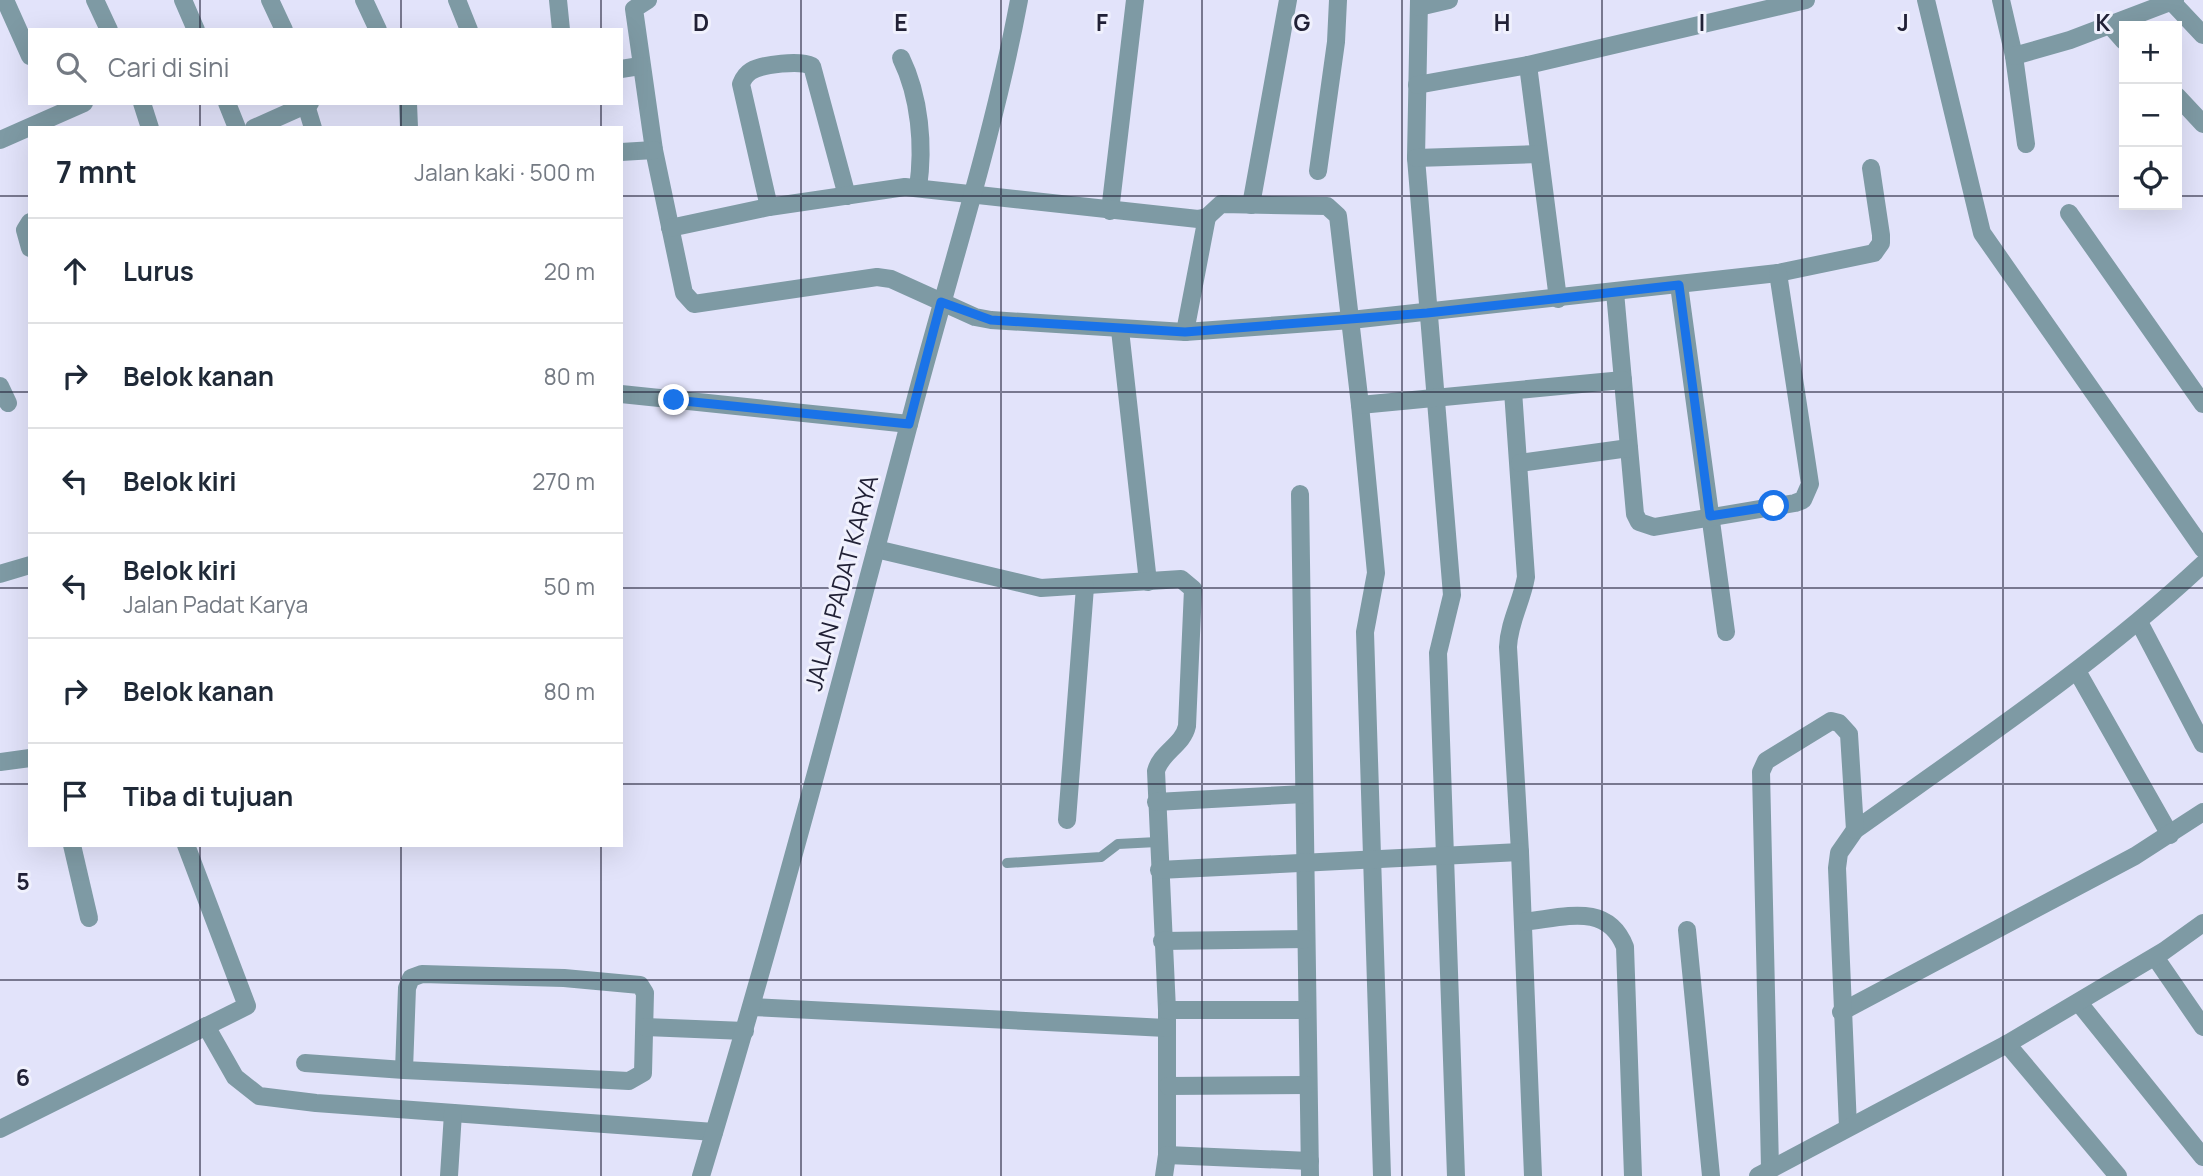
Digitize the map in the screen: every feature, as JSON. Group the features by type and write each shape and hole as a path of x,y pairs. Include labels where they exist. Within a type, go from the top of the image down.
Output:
{"street":[{"path":"5,0 28,51"},
{"path":"95,0 108,28"},
{"path":"183,0 195,28"},
{"path":"270,0 283,28"},
{"path":"364,0 377,28"},
{"path":"558,0 561,28"},
{"path":"648,0 634,9 640,66 654,150 684,293 694,304 877,277 891,279 941,302 991,320 1185,332 1351,320 1558,299 1778,273 1876,252 1881,235 1871,168"},
{"name":"JALAN PADAT KARYA","path":"701,1176 752,1007 941,302 1002,92 1019,0"},
{"path":"1110,211 1135,0"},
{"path":"1251,205 1274,91 1288,0"},
{"path":"1318,171 1336,42 1338,0"},
{"path":"1449,0 1419,4 1416,158 1452,595 1438,653 1456,1176"},
{"path":"1417,85 1528,65 1806,0"},
{"path":"1926,0 1982,233 2203,549"},
{"path":"2001,0 2014,56 2026,144"},
{"path":"459,1 468,28"},
{"path":"2014,56 2174,1 2203,35"},
{"path":"2109,24 2119,35"},
{"path":"901,58 919,124 922,148 918,188"},
{"path":"769,207 741,84 750,71 761,68 800,63 811,66 847,196"},
{"path":"1528,65 1558,299"},
{"path":"623,69 640,66"},
{"path":"2182,101 2203,124"},
{"path":"0,140 54,109 74,105"},
{"path":"143,105 149,126"},
{"path":"228,105 236,126"},
{"path":"258,126 306,105"},
{"path":"308,105 313,126"},
{"path":"408,105 409,126"},
{"path":"623,152 654,150"},
{"path":"1416,158 1539,153"},
{"path":"670,228 769,207 918,188 1198,219 1207,217 1221,204 1327,206 1334,209 1338,216 1351,320 1376,573 1365,632 1382,1176"},
{"path":"2069,212 2203,404"},
{"path":"1185,332 1207,217"},
{"path":"1615,292 1635,513 1639,522 1654,527 1795,503 1808,493 1810,485 1778,273"},
{"path":"1679,285 1726,632"},
{"path":"1120,330 1148,582"},
{"path":"1360,405 1436,400 1623,380"},
{"path":"0,386 8,403"},
{"path":"1513,391 1526,577 1523,594 1511,621 1508,647 1520,852 1533,1176"},
{"path":"623,394 909,424"},
{"path":"1520,463 1629,448"},
{"path":"1167,1155 1310,1168 1305,1010 1300,494"},
{"path":"876,549 1025,586 1055,589 1181,579 1189,582 1193,589 1187,726 1185,734 1158,763 1156,802 1168,1086 1164,1176"},
{"path":"0,574 28,566"},
{"path":"1848,1127 1841,1012 1837,868 1839,853 1855,830 2077,671 2201,573"},
{"path":"1067,820 1085,587"},
{"path":"2139,622 2203,744"},
{"path":"2077,671 2170,835"},
{"path":"1855,830 1849,734 1839,723 1831,721 1766,761 1761,772 1764,1172 2007,1044 2155,957 2203,923"},
{"path":"0,762 28,758"},
{"path":"1156,802 1304,794"},
{"path":"1841,1012 2170,835 2203,813"},
{"path":"72,847 89,918"},
{"path":"0,1129 247,1006 187,847"},
{"path":"1158,870 1520,852"},
{"path":"1523,922 1593,916 1608,921 1620,934 1625,947 1633,1176"},
{"path":"1687,930 1711,1176"},
{"path":"1162,941 1306,939"},
{"path":"2155,957 2203,1027"},
{"path":"305,1063 404,1070 629,1081 638,1079 644,1070 645,993 637,984 564,978 422,974 411,978 407,988 404,1070"},
{"path":"2079,1003 2203,1157"},
{"path":"752,1007 1166,1019 1305,1010"},
{"path":"206,1026 236,1077 259,1096 714,1132"},
{"path":"645,1027 745,1031"},
{"path":"2007,1044 2118,1176"},
{"path":"1168,1086 1307,1085"},
{"path":"449,1176 453,1113"}],"lane":[{"path":"1007,863 1101,857 1118,844 1157,842"}],"route":[{"path":"674,400 909,424 941,302 975,317 991,320 1185,332 1427,313 1679,285 1710,516 1774,506"}]}
